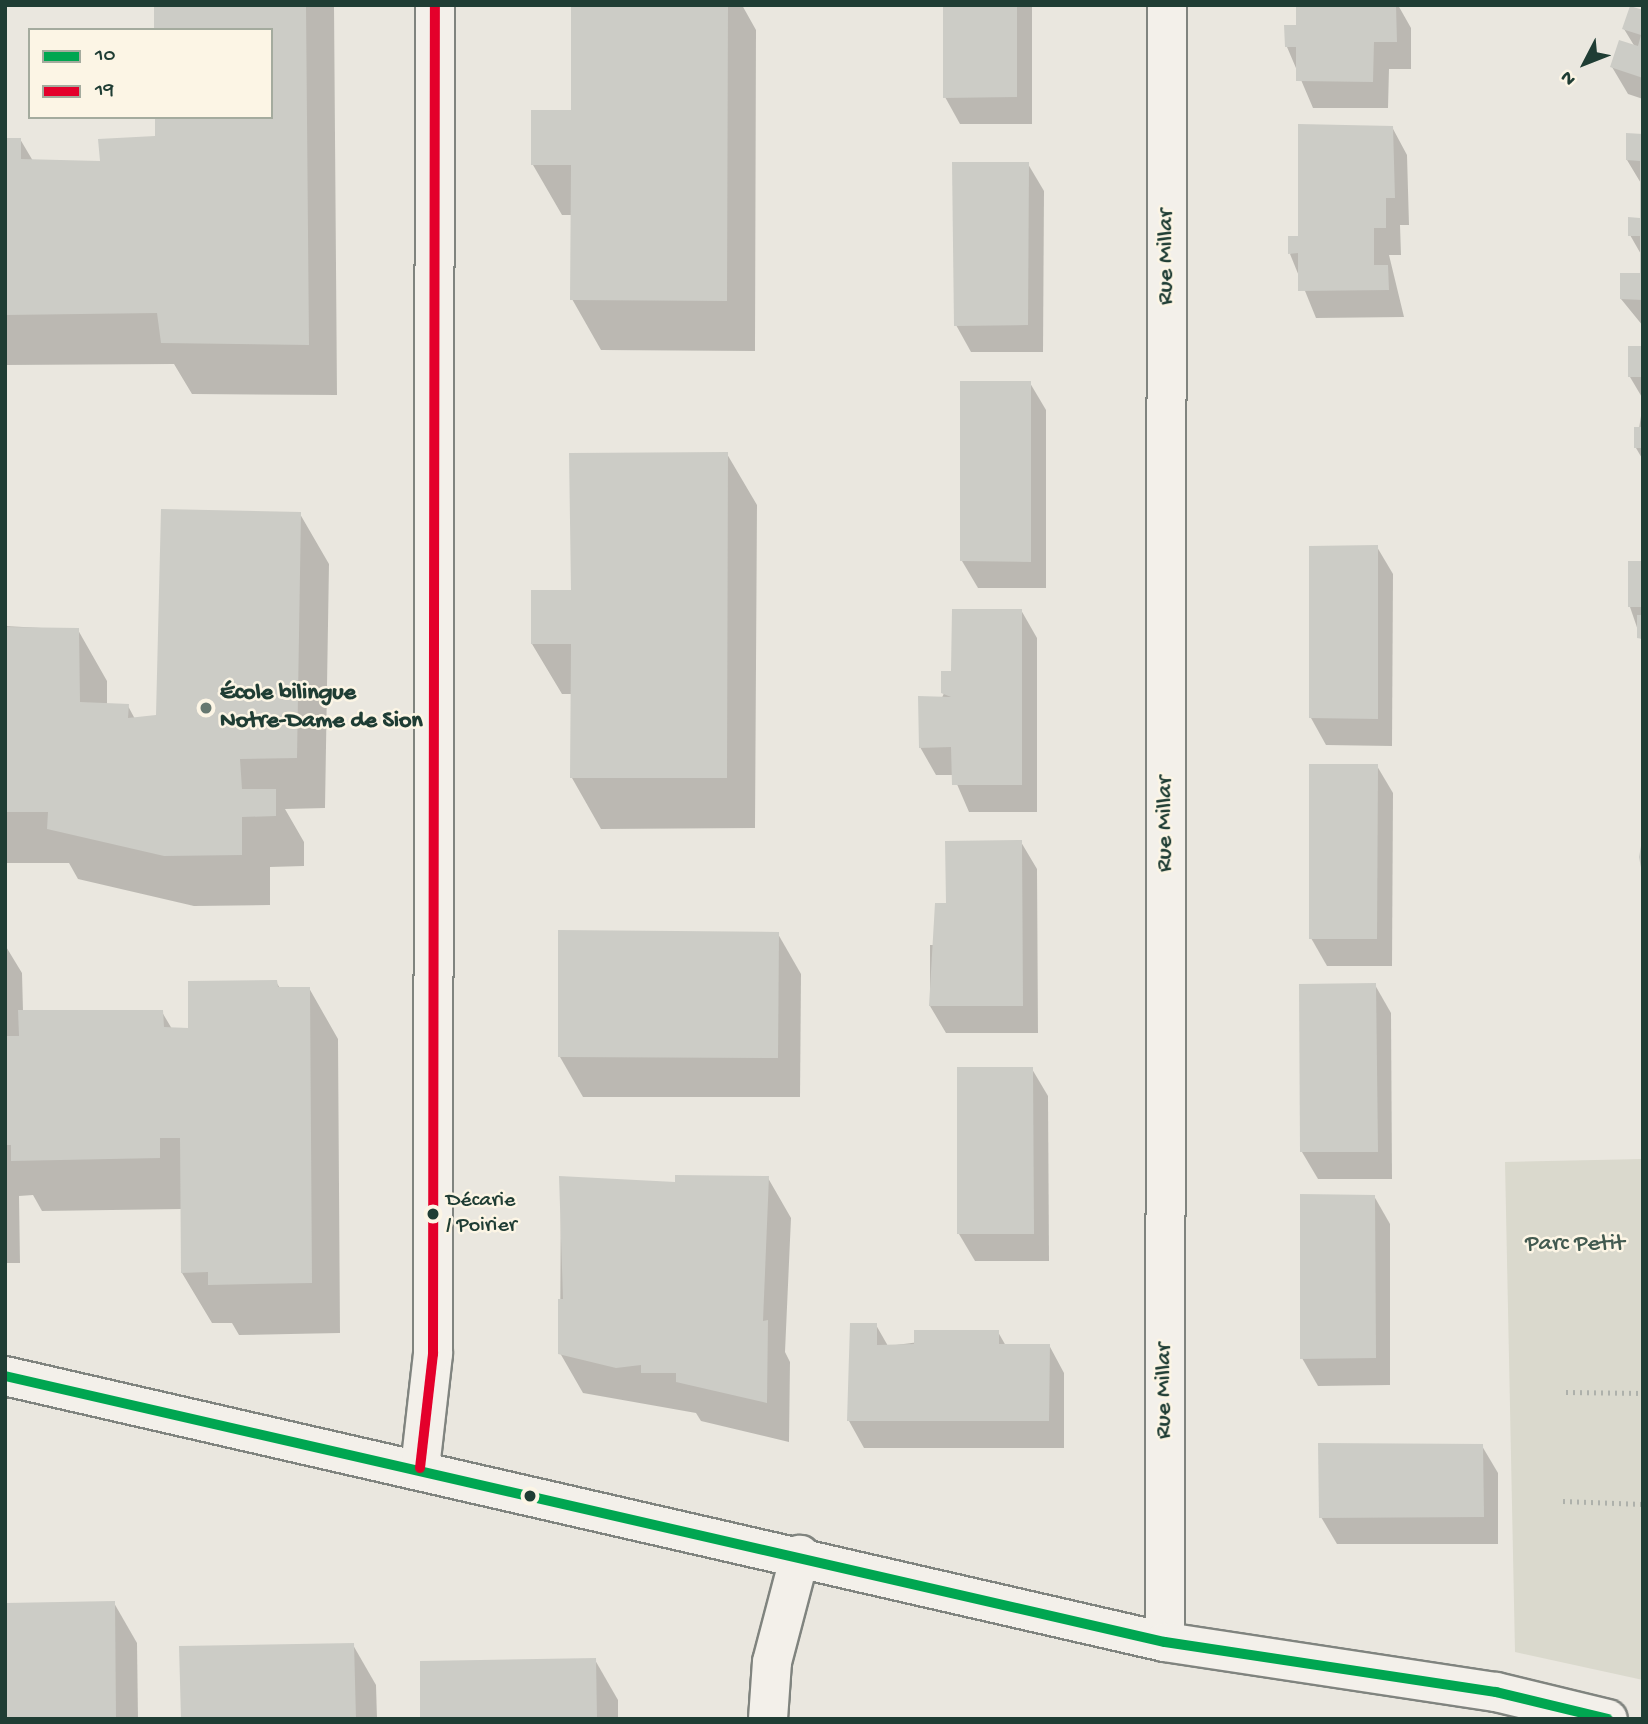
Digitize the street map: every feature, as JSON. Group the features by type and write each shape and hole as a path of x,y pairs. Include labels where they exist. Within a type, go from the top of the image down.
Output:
{"street":[{"path":"420,1468 433,1354 435,5"},
{"name":"Rue Millar","path":"1165,1642 1167,5"},
{"path":"5,1376 800,1555 1165,1642 1496,1692 1608,1719"},
{"path":"768,1719 772,1662 800,1555"}],"path":[{"path":"1566,1392 1643,1393"},
{"path":"1563,1501 1643,1504"}],"green space":[{"name":"Parc Petit","path":"1643,1159 1643,1680 1515,1652 1505,1162"}],"building":[{"path":"154,5 306,5 309,345 161,343 157,313 5,315 5,138 21,138 21,159 100,161 98,139 155,136 155,119 273,119 273,28 154,28"},
{"path":"571,5 728,5 727,301 570,300 571,165 531,165 531,110 571,110"},
{"path":"943,5 1017,5 1017,97 943,98"},
{"path":"1296,5 1396,5 1397,42 1374,42 1373,82 1296,81 1296,47 1285,47 1284,25 1296,25"},
{"path":"1630,6 1643,10 1643,78 1610,67 1619,40 1638,46 1641,35 1622,29"},
{"path":"1298,124 1393,126 1395,198 1386,198 1386,228 1374,228 1374,265 1388,265 1389,290 1298,291 1298,253 1288,254 1288,236 1298,236"},
{"path":"1626,133 1643,134 1643,300 1620,299 1620,273 1640,273 1640,236 1628,236 1628,217 1640,218 1640,161 1626,160"},
{"path":"952,162 1029,162 1028,325 954,326"},
{"path":"1628,346 1643,346 1643,377 1628,377"},
{"path":"960,381 1031,381 1031,562 960,561"},
{"path":"1634,427 1643,427 1643,448 1634,448"},
{"path":"728,452 727,778 570,778 571,644 531,644 531,590 571,590 569,453"},
{"path":"161,509 301,512 297,758 240,759 242,789 276,789 276,816 242,817 242,855 164,856 47,829 48,812 5,812 5,627 79,628 80,702 129,704 128,718 156,715"},
{"path":"1378,545 1378,719 1309,718 1309,546"},
{"path":"1628,561 1643,561 1643,607 1628,607"},
{"path":"952,609 1022,609 1022,785 952,785 951,747 919,748 918,696 951,697 941,693 941,671 951,671"},
{"path":"1637,615 1643,615 1643,639 1637,638"},
{"path":"1309,764 1378,764 1377,939 1309,939"},
{"path":"1643,835 1643,878 1639,857"},
{"path":"1022,840 1023,1006 929,1006 935,903 946,903 945,841"},
{"path":"558,930 779,932 778,1058 558,1057"},
{"path":"277,980 278,987 310,987 312,1283 208,1285 208,1272 181,1273 180,1138 160,1138 160,1158 11,1161 11,1145 5,1145 5,1036 19,1036 18,1010 163,1010 164,1027 188,1028 188,981"},
{"path":"1376,983 1378,1152 1300,1152 1299,984"},
{"path":"957,1067 1033,1067 1034,1234 957,1234"},
{"path":"675,1175 769,1176 763,1321 768,1320 767,1403 676,1382 676,1373 641,1373 641,1365 616,1368 558,1354 558,1299 563,1299 559,1176 675,1182"},
{"path":"1300,1194 1375,1195 1376,1358 1300,1359"},
{"path":"850,1323 877,1323 877,1345 914,1344 914,1330 999,1330 999,1344 1050,1344 1049,1421 847,1421"},
{"path":"1318,1443 1483,1444 1484,1517 1319,1518"},
{"path":"115,1601 116,1719 5,1719 5,1603"},
{"path":"354,1643 356,1719 181,1719 179,1646"},
{"path":"596,1658 597,1719 420,1719 420,1661"}],"transit line":[{"name":"19","path":"420,1468 433,1354 435,5"},
{"name":"10","path":"5,1376 1165,1642 1496,1692 1608,1719"}],"place":[{"name":"École bilingue Notre-Dame de Sion","path":"206,708"},
{"name":"Décarie / Poirier","path":"433,1214"}]}
